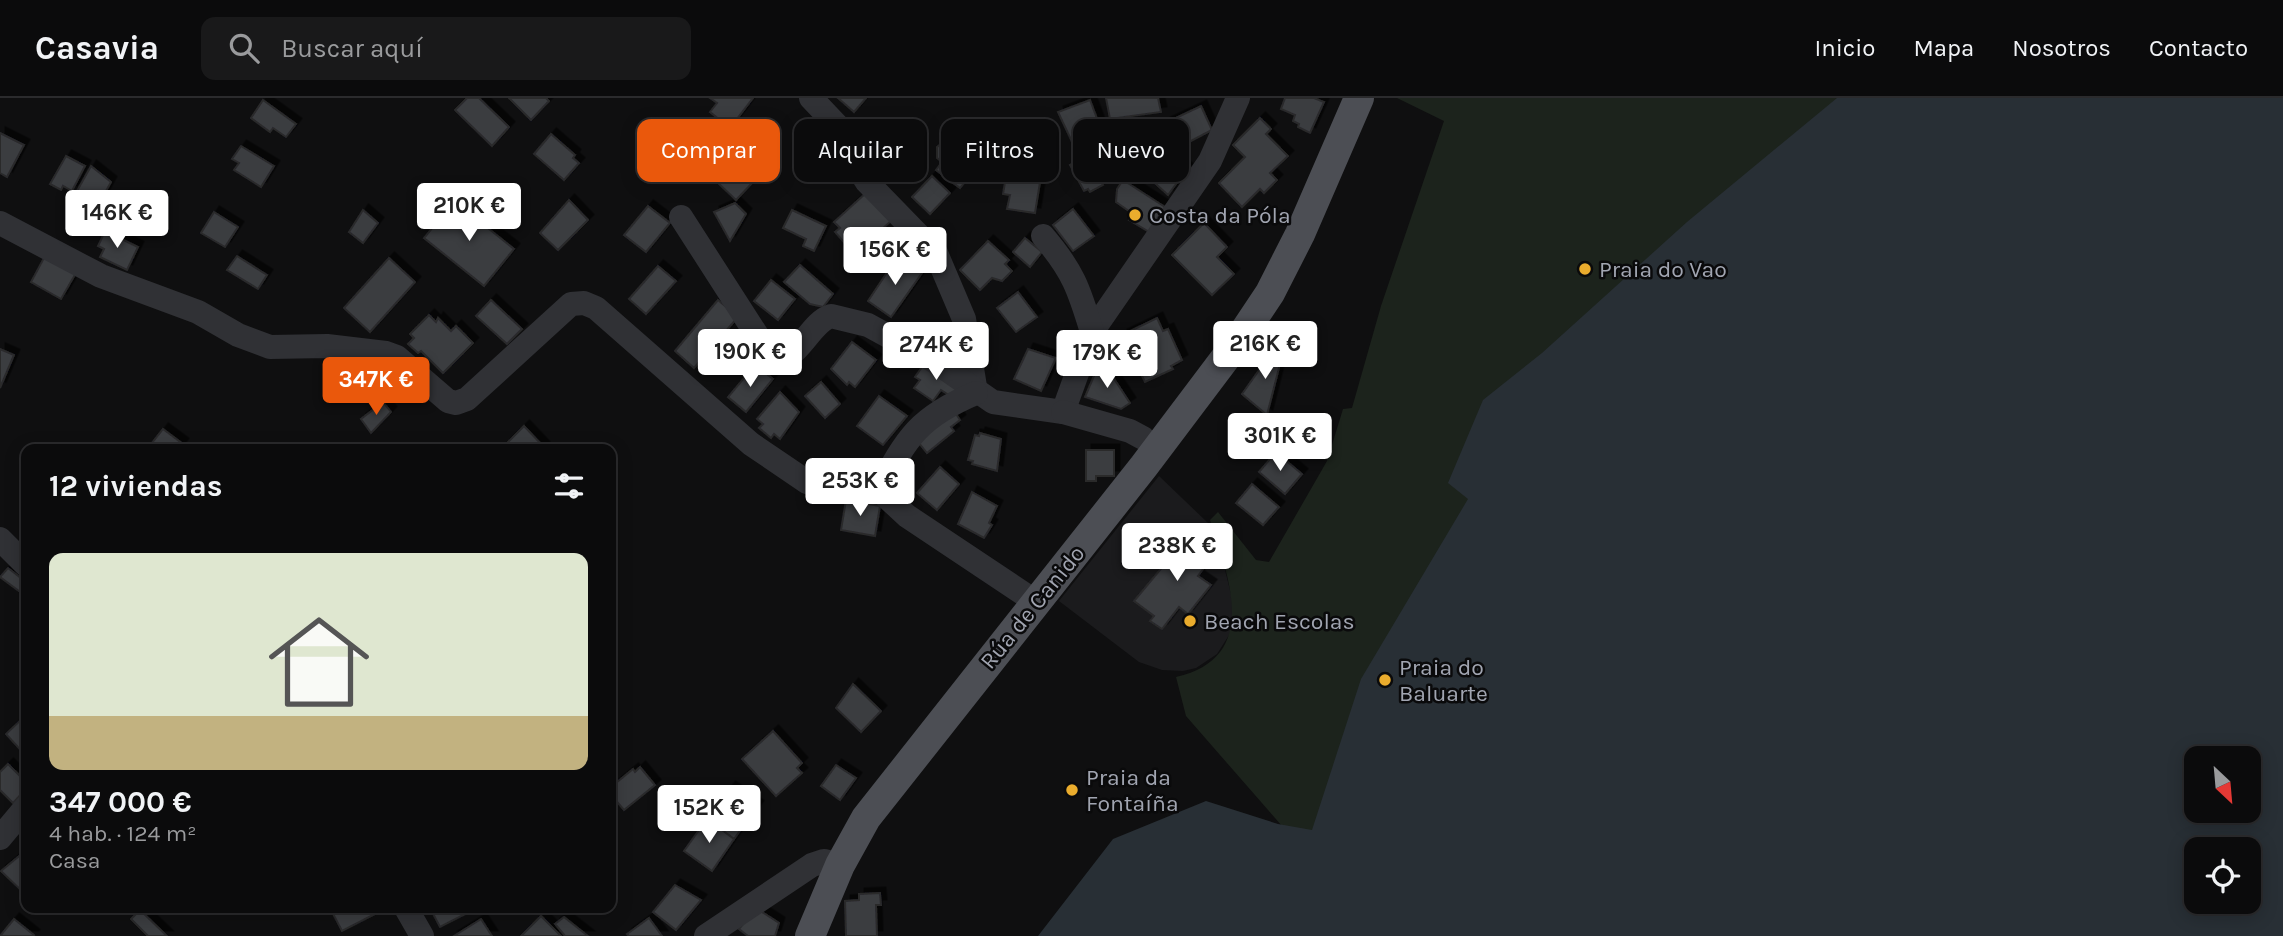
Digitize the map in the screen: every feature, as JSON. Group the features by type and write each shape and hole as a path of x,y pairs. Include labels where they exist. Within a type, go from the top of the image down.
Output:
{"main road":[{"name":"Rúa de Canido","path":"810,936 840,865 874,808 1144,467 1254,318 1300,234 1359,98"}],"street":[{"path":"811,98 849,138 858,168 867,182 941,262 964,319 976,393"},
{"path":"1063,412 1092,332 1210,160 1238,98"},
{"path":"681,217 771,358 785,358 814,326 831,316 867,325 934,362 993,402 1063,412 1130,431 1143,438"},
{"path":"0,223 101,276 198,312 238,335 270,347 327,346 386,353 397,357 448,401 456,403 467,399 571,304 584,303 596,308 751,444 807,482 823,488 851,492 879,490 907,516 1036,602"},
{"path":"1043,236 1076,281 1092,332"},
{"path":"879,490 896,459 924,421 942,408 976,393"},
{"path":"0,538 21,560"},
{"path":"0,838 21,813"},
{"path":"706,936 812,864 824,861 840,865"},
{"path":"409,913 422,936"}],"shaded area":[{"path":"1397,98 2024,98 1370,927 1186,716 1176,677 1203,667 1220,652 1229,634 1232,613 1230,590 1210,520 1218,512 1256,560 1269,562 1327,461 1343,409 1352,408 1381,306 1444,121"},
{"path":"1837,98 2283,98 2283,936 1038,936 1113,839 1206,801 1278,824 1312,830 1361,679 1468,499 1448,483 1483,400 1542,353 1687,222"},
{"name":"Beach Escolas","path":"1159,476 1208,523 1221,554 1235,610 1231,632 1217,654 1196,668 1183,671 1162,670 1139,662 1059,601"}],"building":[{"path":"467,98 479,98 509,127 492,146 455,110"},
{"path":"509,98 546,98 549,101 531,120"},
{"path":"710,98 753,98 737,119 719,119 710,112 717,103"},
{"path":"838,98 866,98 854,112"},
{"path":"1106,98 1158,98 1161,112 1110,119"},
{"path":"1285,98 1314,98 1324,102 1310,133 1293,121 1295,115 1281,109"},
{"path":"263,100 296,124 286,137 273,128 270,132 251,118"},
{"path":"1090,100 1097,119 1073,119 1073,144 1058,112"},
{"path":"1201,106 1212,130 1189,142 1189,119 1173,119"},
{"path":"1260,118 1271,129 1266,134 1288,156 1270,173 1277,180 1264,193 1260,189 1242,207 1219,183 1245,157 1233,145"},
{"path":"0,133 24,145 7,177 0,173"},
{"path":"551,134 575,155 573,158 579,163 564,180 534,154"},
{"path":"941,144 941,161 937,158 937,147"},
{"path":"241,146 274,166 261,187 234,170 239,163 232,159"},
{"path":"66,156 85,166 72,191 63,186 61,190 50,184"},
{"path":"91,166 111,182 91,218 85,215 89,207 73,198"},
{"path":"932,176 950,193 930,214 912,197"},
{"path":"719,182 753,182 736,200"},
{"path":"952,182 965,182 960,188"},
{"path":"1005,182 1040,182 1035,213 1007,209 1010,195 1003,194"},
{"path":"1079,182 1101,182 1103,185 1090,192 1088,189 1084,191"},
{"path":"1122,182 1126,182 1165,207 1151,233 1129,220 1133,214 1116,202 1117,189"},
{"path":"1154,182 1178,182 1168,195"},
{"path":"866,193 891,221 871,239 866,233 849,248 835,232 840,228 834,222"},
{"path":"569,200 588,220 558,250 540,233"},
{"path":"454,201 514,249 484,286 424,238"},
{"path":"735,203 746,214 730,241 714,212"},
{"path":"648,206 670,223 646,252 624,235"},
{"path":"1073,209 1094,236 1073,251 1053,225"},
{"path":"363,210 378,223 363,243 349,232"},
{"path":"792,210 826,226 814,251 803,246 806,239 783,228"},
{"path":"214,212 238,227 225,247 201,233"},
{"path":"1204,223 1227,247 1217,257 1234,274 1212,295 1172,255"},
{"path":"105,231 138,247 127,270 100,257 104,249 98,246"},
{"path":"1025,238 1042,252 1030,267 1013,252"},
{"path":"988,241 1009,260 1005,264 1012,271 1002,281 992,278 980,290 960,270"},
{"path":"45,256 76,273 61,299 31,282"},
{"path":"237,256 267,275 258,289 227,270"},
{"path":"389,258 415,282 370,332 344,308"},
{"path":"896,259 905,266 908,263 922,273 891,317 868,301"},
{"path":"800,265 833,294 823,307 810,304 784,282"},
{"path":"658,266 676,281 646,314 629,299"},
{"path":"771,280 795,299 778,320 754,301"},
{"path":"1018,292 1037,317 1016,332 997,308"},
{"path":"491,300 522,329 507,344 476,316"},
{"path":"718,300 738,317 694,368 675,351"},
{"path":"429,315 436,322 438,318 451,331 456,326 473,343 443,373 421,351 418,353 408,344 414,338 410,334"},
{"path":"1157,318 1163,331 1168,329 1182,360 1171,366 1173,369 1145,382 1122,335"},
{"path":"963,333 966,359 944,362 941,336"},
{"path":"852,342 876,360 855,387 849,382 847,385 831,369"},
{"path":"1277,345 1284,348 1267,415 1242,394"},
{"path":"0,349 14,355 0,388"},
{"path":"1028,349 1056,358 1041,391 1014,379"},
{"path":"927,360 966,388 952,397 941,390 933,401 914,388 920,380 915,377"},
{"path":"1105,365 1130,403 1121,409 1085,397 1096,371"},
{"path":"758,367 773,379 746,412 728,397 749,372 752,374"},
{"path":"821,382 840,404 825,418 805,396"},
{"path":"780,392 799,412 780,439 774,434 771,438 759,428 763,424 757,419"},
{"path":"879,396 907,416 883,445 857,426"},
{"path":"383,402 391,412 371,433 361,419"},
{"path":"951,406 960,420 951,427 954,431 927,453 915,438"},
{"path":"524,426 541,444 506,444"},
{"path":"163,429 183,444 151,444"},
{"path":"980,433 1001,439 997,471 972,464 973,461 968,460 975,435 979,436"},
{"path":"1086,450 1114,450 1114,476 1096,476 1096,481 1086,481"},
{"path":"1276,452 1302,474 1285,494 1259,472"},
{"path":"940,467 959,484 937,510 917,493"},
{"path":"1252,484 1279,507 1263,525 1236,503"},
{"path":"972,492 997,506 989,523 992,525 984,538 958,524"},
{"path":"846,500 880,506 875,536 841,530"},
{"path":"1189,535 1214,554 1198,576 1211,585 1188,614 1179,607 1162,629 1150,621 1154,616 1134,601"},
{"path":"8,568 21,578 21,593 0,577"},
{"path":"853,684 881,711 861,732 836,708"},
{"path":"21,720 21,750 6,734"},
{"path":"773,731 802,763 797,768 802,773 776,796 742,759"},
{"path":"8,764 21,777 21,794 13,803 0,790 0,772"},
{"path":"836,765 856,778 840,800 821,786"},
{"path":"640,767 655,785 624,810 616,801 616,783 633,769 635,772"},
{"path":"730,787 758,806 734,839 707,819"},
{"path":"707,819 734,839 712,871 684,851"},
{"path":"21,854 21,890 1,871"},
{"path":"675,885 701,900 676,930 653,912"},
{"path":"880,893 881,905 876,905 877,936 846,936 845,901 859,900 859,894"},
{"path":"756,908 779,923 775,936 748,936 739,929"},
{"path":"137,913 143,913 167,936 148,936 131,919"},
{"path":"333,913 377,913 342,931"},
{"path":"433,913 467,913 440,927"},
{"path":"541,916 561,936 521,936"},
{"path":"564,917 588,936 565,936 555,924"},
{"path":"649,918 662,936 627,934"},
{"path":"14,919 34,935 0,936"},
{"path":"481,919 492,936 454,936"}],"place":[{"name":"Costa da Póla","path":"1135,215"},
{"name":"Praia do Vao","path":"1585,269"},
{"name":"Beach Escolas","path":"1190,621"},
{"name":"Praia do Baluarte","path":"1385,680"},
{"name":"Praia da Fontaíña","path":"1072,790"}]}
